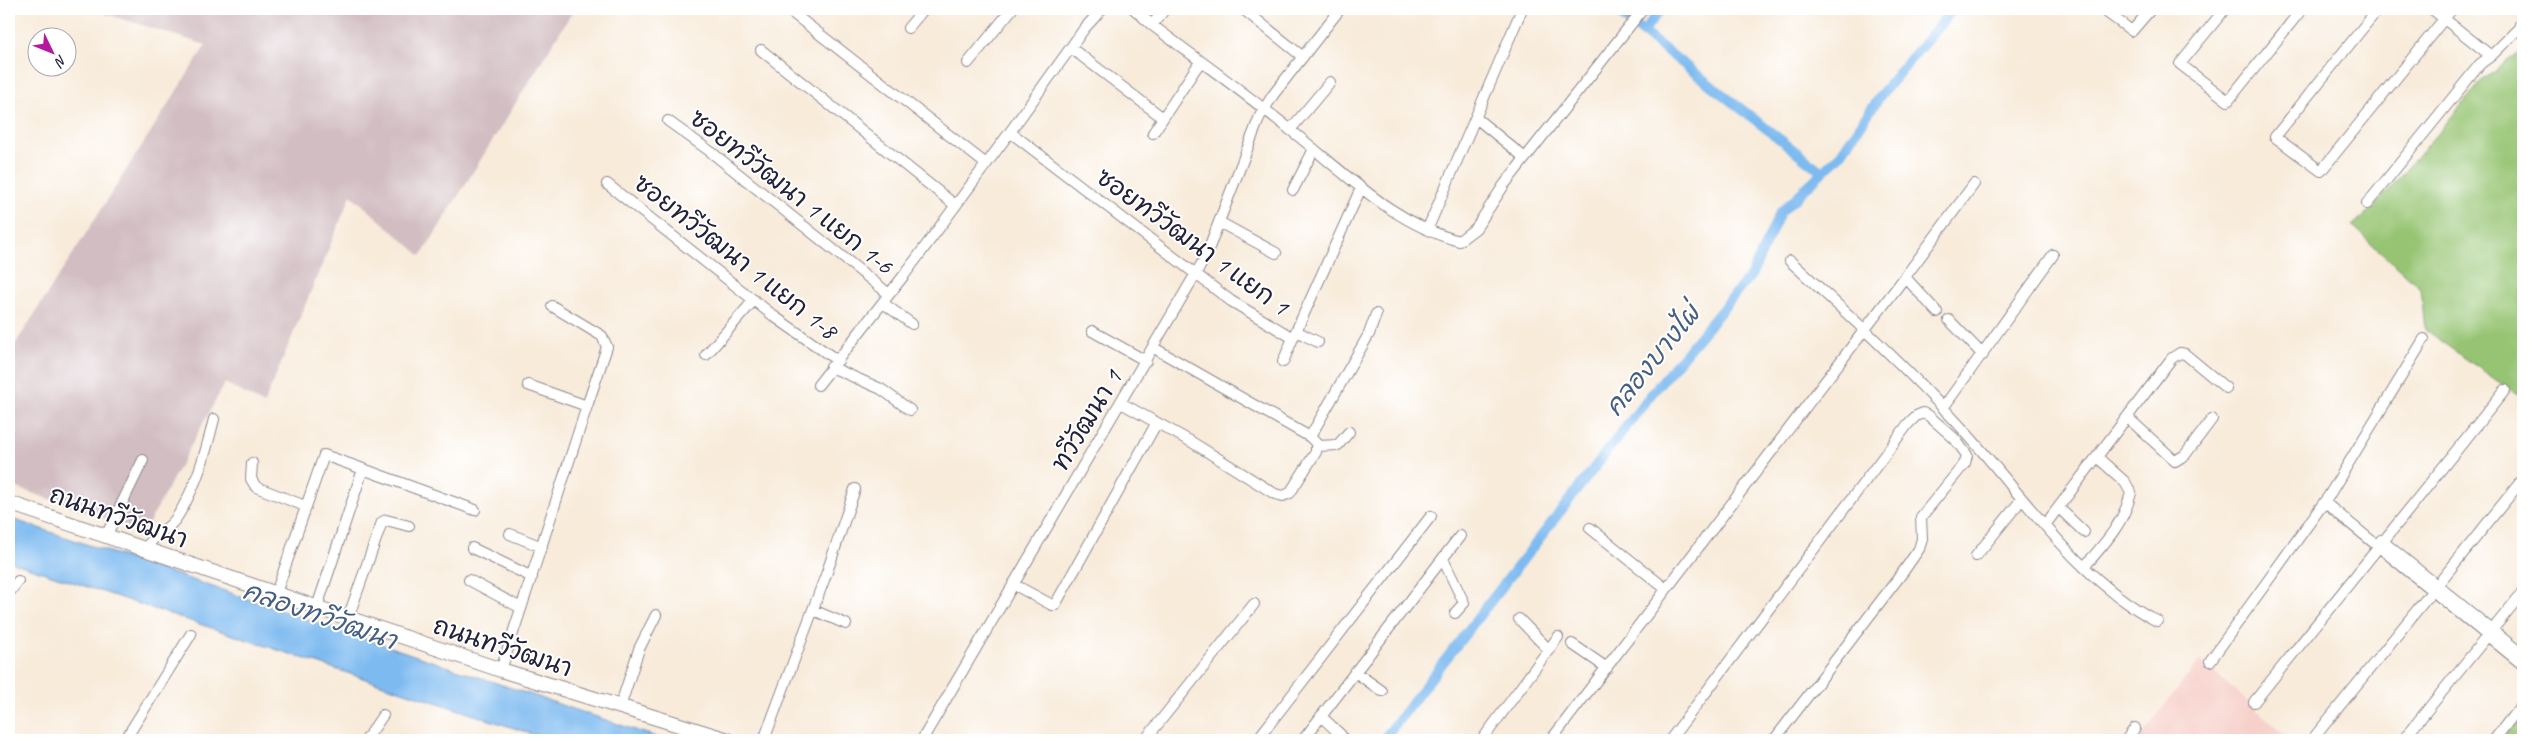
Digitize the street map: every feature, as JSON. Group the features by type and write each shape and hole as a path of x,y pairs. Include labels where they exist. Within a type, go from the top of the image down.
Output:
{"main road":[{"name":"ถนนทวีวัฒนา","path":"9,502 501,670 620,707 703,737 728,740"}],"street":[{"path":"908,28 924,9"},
{"path":"968,64 1012,9"},
{"path":"818,385 886,299 1071,48 1102,9"},
{"path":"1134,9 1152,25 1290,130 1361,188 1399,214 1459,241 1469,236 1525,158 1643,9"},
{"path":"1152,25 1165,9"},
{"path":"1243,9 1303,57"},
{"name":"ทวีวัฒนา 1","path":"922,740 1196,274 1219,222 1251,135 1260,116 1265,111 1273,95 1340,9"},
{"path":"1428,228 1522,9"},
{"path":"2102,9 2132,31 2151,9"},
{"path":"2225,9 2180,64 2228,101 2302,9"},
{"path":"2378,9 2275,137 2321,171 2452,9"},
{"path":"2432,9 2491,56"},
{"path":"790,11 986,164"},
{"path":"2367,204 2480,64 2521,28 2523,15"},
{"path":"1071,48 1163,118"},
{"path":"761,50 955,205"},
{"path":"1153,133 1200,62"},
{"path":"1290,130 1330,82"},
{"path":"1476,118 1525,158"},
{"name":"ซอยทวีวัฒนา 1 แยก 1-6","path":"668,121 711,152 886,299 912,324"},
{"name":"ซอยทวีวัฒนา 1 แยก 1","path":"1010,132 1196,274 1251,313 1294,334 1361,188"},
{"path":"1294,190 1314,149"},
{"name":"ซอยทวีวัฒนา 1 แยก 1-8","path":"607,184 823,352 835,364 882,389 910,410"},
{"path":"1552,740 1974,184"},
{"path":"1219,222 1276,253"},
{"path":"1943,408 2053,256"},
{"path":"1790,261 1865,330 1943,408 2045,525 2085,566 2118,596 2157,622"},
{"path":"1905,277 1937,312"},
{"path":"706,355 754,300"},
{"path":"501,670 607,347 605,340 552,306"},
{"path":"1121,403 1275,494 1283,496 1290,493 1316,452 1314,441 1369,334 1376,314"},
{"path":"1948,320 1983,355"},
{"path":"1092,331 1146,361"},
{"path":"1284,362 1294,334 1318,342"},
{"path":"2210,661 2326,500 2424,339"},
{"path":"1154,348 1314,441 1338,445 1349,432"},
{"path":"2045,525 2172,358 2180,353 2191,358 2226,388"},
{"path":"528,385 587,406"},
{"path":"2254,702 2505,390"},
{"path":"1670,740 1908,424 1916,416 1923,413 1929,416 1963,448 1967,455 1965,463 1922,517 1922,539 1919,549 1774,740"},
{"path":"2127,417 2174,461 2185,455 2212,419"},
{"path":"145,549 152,538 169,527 177,518 200,469 214,419"},
{"path":"1013,584 1055,605 1156,424"},
{"path":"276,593 324,456 475,510"},
{"path":"2085,566 2112,535 2123,517 2131,493 2125,482 2097,457"},
{"path":"106,536 143,460"},
{"path":"252,463 251,478 256,487 305,506"},
{"path":"317,607 363,469"},
{"path":"2312,740 2523,479"},
{"path":"764,740 813,610 854,489"},
{"path":"1976,556 2022,499"},
{"path":"2326,500 2490,632 2523,654"},
{"path":"2059,508 2084,532"},
{"path":"1257,740 1431,516"},
{"path":"348,618 382,522 386,520 409,526"},
{"path":"1590,528 1666,589"},
{"path":"510,534 542,547"},
{"path":"1306,739 1321,716 1460,536"},
{"path":"472,548 532,577"},
{"path":"1443,559 1464,603 1455,613"},
{"path":"469,580 521,608"},
{"path":"9,592 18,581"},
{"path":"2403,740 2523,592"},
{"path":"1145,740 1254,604"},
{"path":"813,610 846,624"},
{"path":"620,707 639,649 656,615"},
{"path":"1519,619 1549,650"},
{"path":"2490,632 2523,665"},
{"path":"125,740 191,634"},
{"path":"1482,740 1558,637"},
{"path":"1572,644 1607,668"},
{"path":"1355,672 1382,691"},
{"path":"2494,740 2523,703"},
{"path":"366,740 383,715"},
{"path":"1321,716 1341,735 1342,740"},
{"path":"2126,740 2135,728"}],"shaded area":[{"path":"90,9 574,9 421,256 351,195 264,404 225,383 144,532 9,485 9,354 206,45"},
{"path":"2200,660 2291,740 2138,740"}],"green space":[{"path":"2523,49 2523,399 2425,330 2421,288 2352,226 2375,206 2483,80"},
{"path":"2523,713 2523,740 2501,740"}],"water":[{"path":"9,518 665,740 550,740 9,561"}],"waterway":[{"path":"1613,9 1822,172"},
{"path":"1643,32 1661,9"},
{"name":"คลองบางไผ่","path":"1383,740 1653,392 1752,274 1780,213 1841,154 1883,92 1953,9"}],"water label":[{"name":"คลองทวีวัฒนา","path":"320,615"}]}
